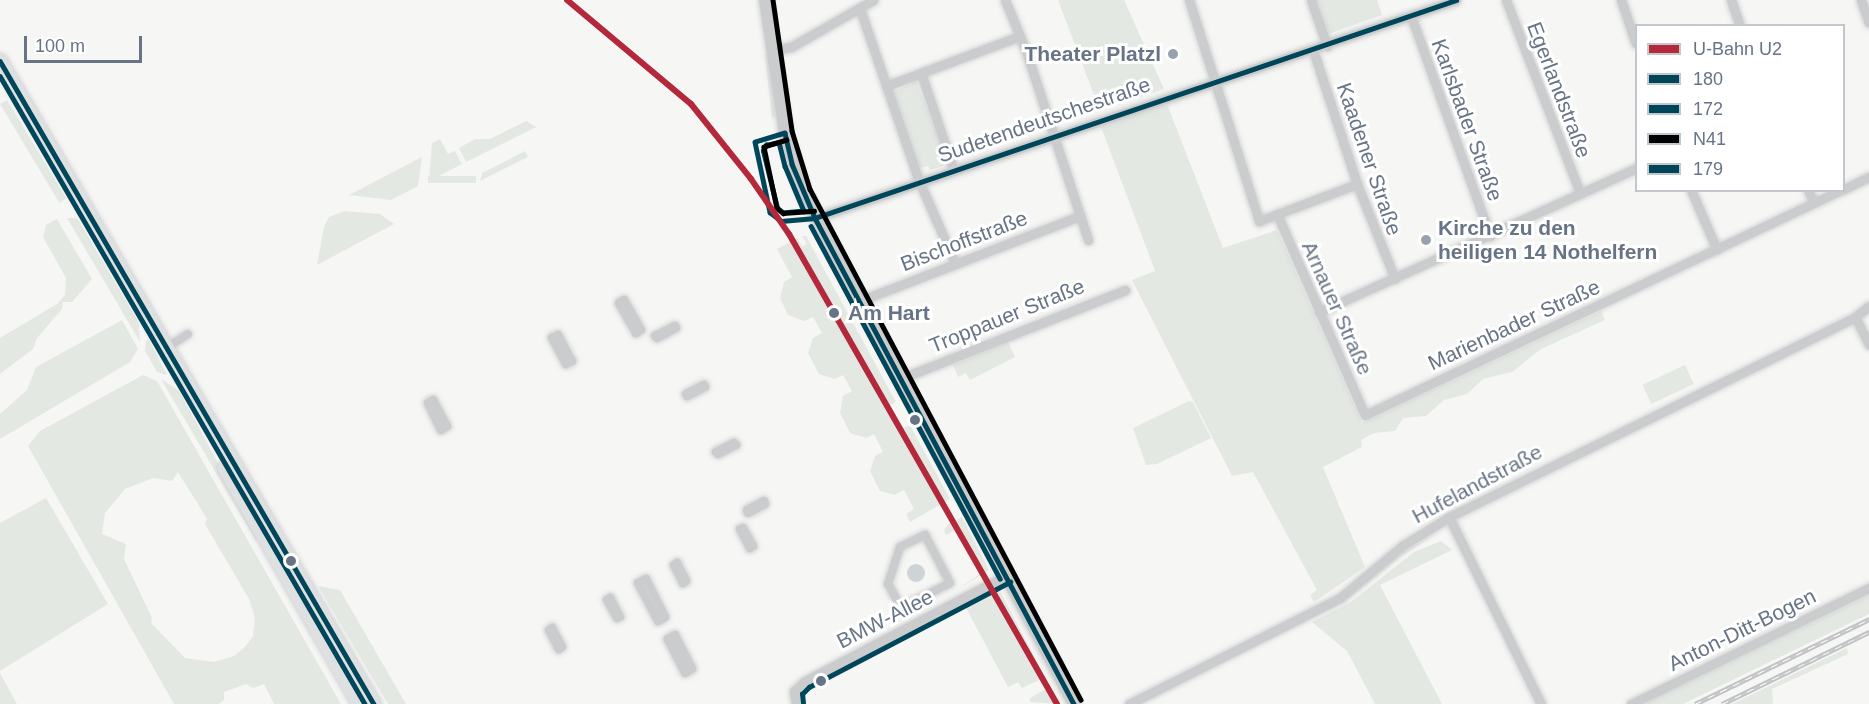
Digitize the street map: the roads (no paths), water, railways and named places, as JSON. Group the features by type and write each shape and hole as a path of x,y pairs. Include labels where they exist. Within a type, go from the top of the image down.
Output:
{"main road":[{"path":"0,61 374,704"},
{"path":"0,80 359,704"}],"street":[{"path":"765,0 790,155 814,218 862,300 1074,704"},
{"path":"772,50 791,47 873,0"},
{"path":"1005,0 1020,36 1088,240"},
{"path":"1189,0 1212,67 1213,82 1259,221 1357,184"},
{"path":"1311,0 1327,46"},
{"name":"Sudetendeutschestraße","path":"814,218 1213,82 1327,46 1456,0"},
{"name":"Egerlandstraße","path":"1506,0 1580,193"},
{"path":"1621,0 1635,41"},
{"path":"1731,0 1739,24"},
{"path":"1861,0 1869,23"},
{"path":"860,9 919,181 955,263"},
{"name":"Karlsbader Straße","path":"1411,16 1490,236"},
{"path":"886,86 1020,36"},
{"name":"Kaadener Straße","path":"1313,50 1357,184 1395,279"},
{"path":"921,73 954,171"},
{"path":"1318,312 1635,168"},
{"name":"Marienbader Straße","path":"1845,189 1869,177"},
{"path":"1692,192 1717,250"},
{"path":"1809,192 1814,203"},
{"name":"Marienbader Straße","path":"1365,416 1838,192"},
{"name":"Arnauer Straße","path":"1277,214 1365,416"},
{"name":"Bischoffstraße","path":"862,300 1080,216"},
{"name":"Troppauer Straße","path":"902,378 1125,290"},
{"name":"Hufelandstraße","path":"1129,704 1340,598 1402,546 1449,517 1855,317 1869,306"},
{"name":"Hufelandstraße","path":"1855,317 1869,315"},
{"path":"1855,317 1869,345"},
{"path":"171,345 188,334"},
{"path":"1449,517 1541,704"},
{"path":"925,534 950,583 902,608 888,584 900,547 925,534"},
{"name":"BMW-Allee","path":"796,704 794,691 805,681 1007,575"},
{"path":"646,579 665,616 658,621 638,583 646,579"},
{"name":"Anton-Ditt-Bogen","path":"1631,704 1869,588"}],"railway":[{"path":"1695,704 1869,619"},
{"path":"1722,704 1869,632"}],"metro line":[{"name":"U2","path":"567,0 691,104 751,179 789,234 1057,704"}],"place":[{"name":"Theater Platzl","path":"1173,54"},
{"name":"Kirche zu den heiligen 14 Nothelfern","path":"1426,240"},
{"name":"Am Hart","path":"834,313"}]}
